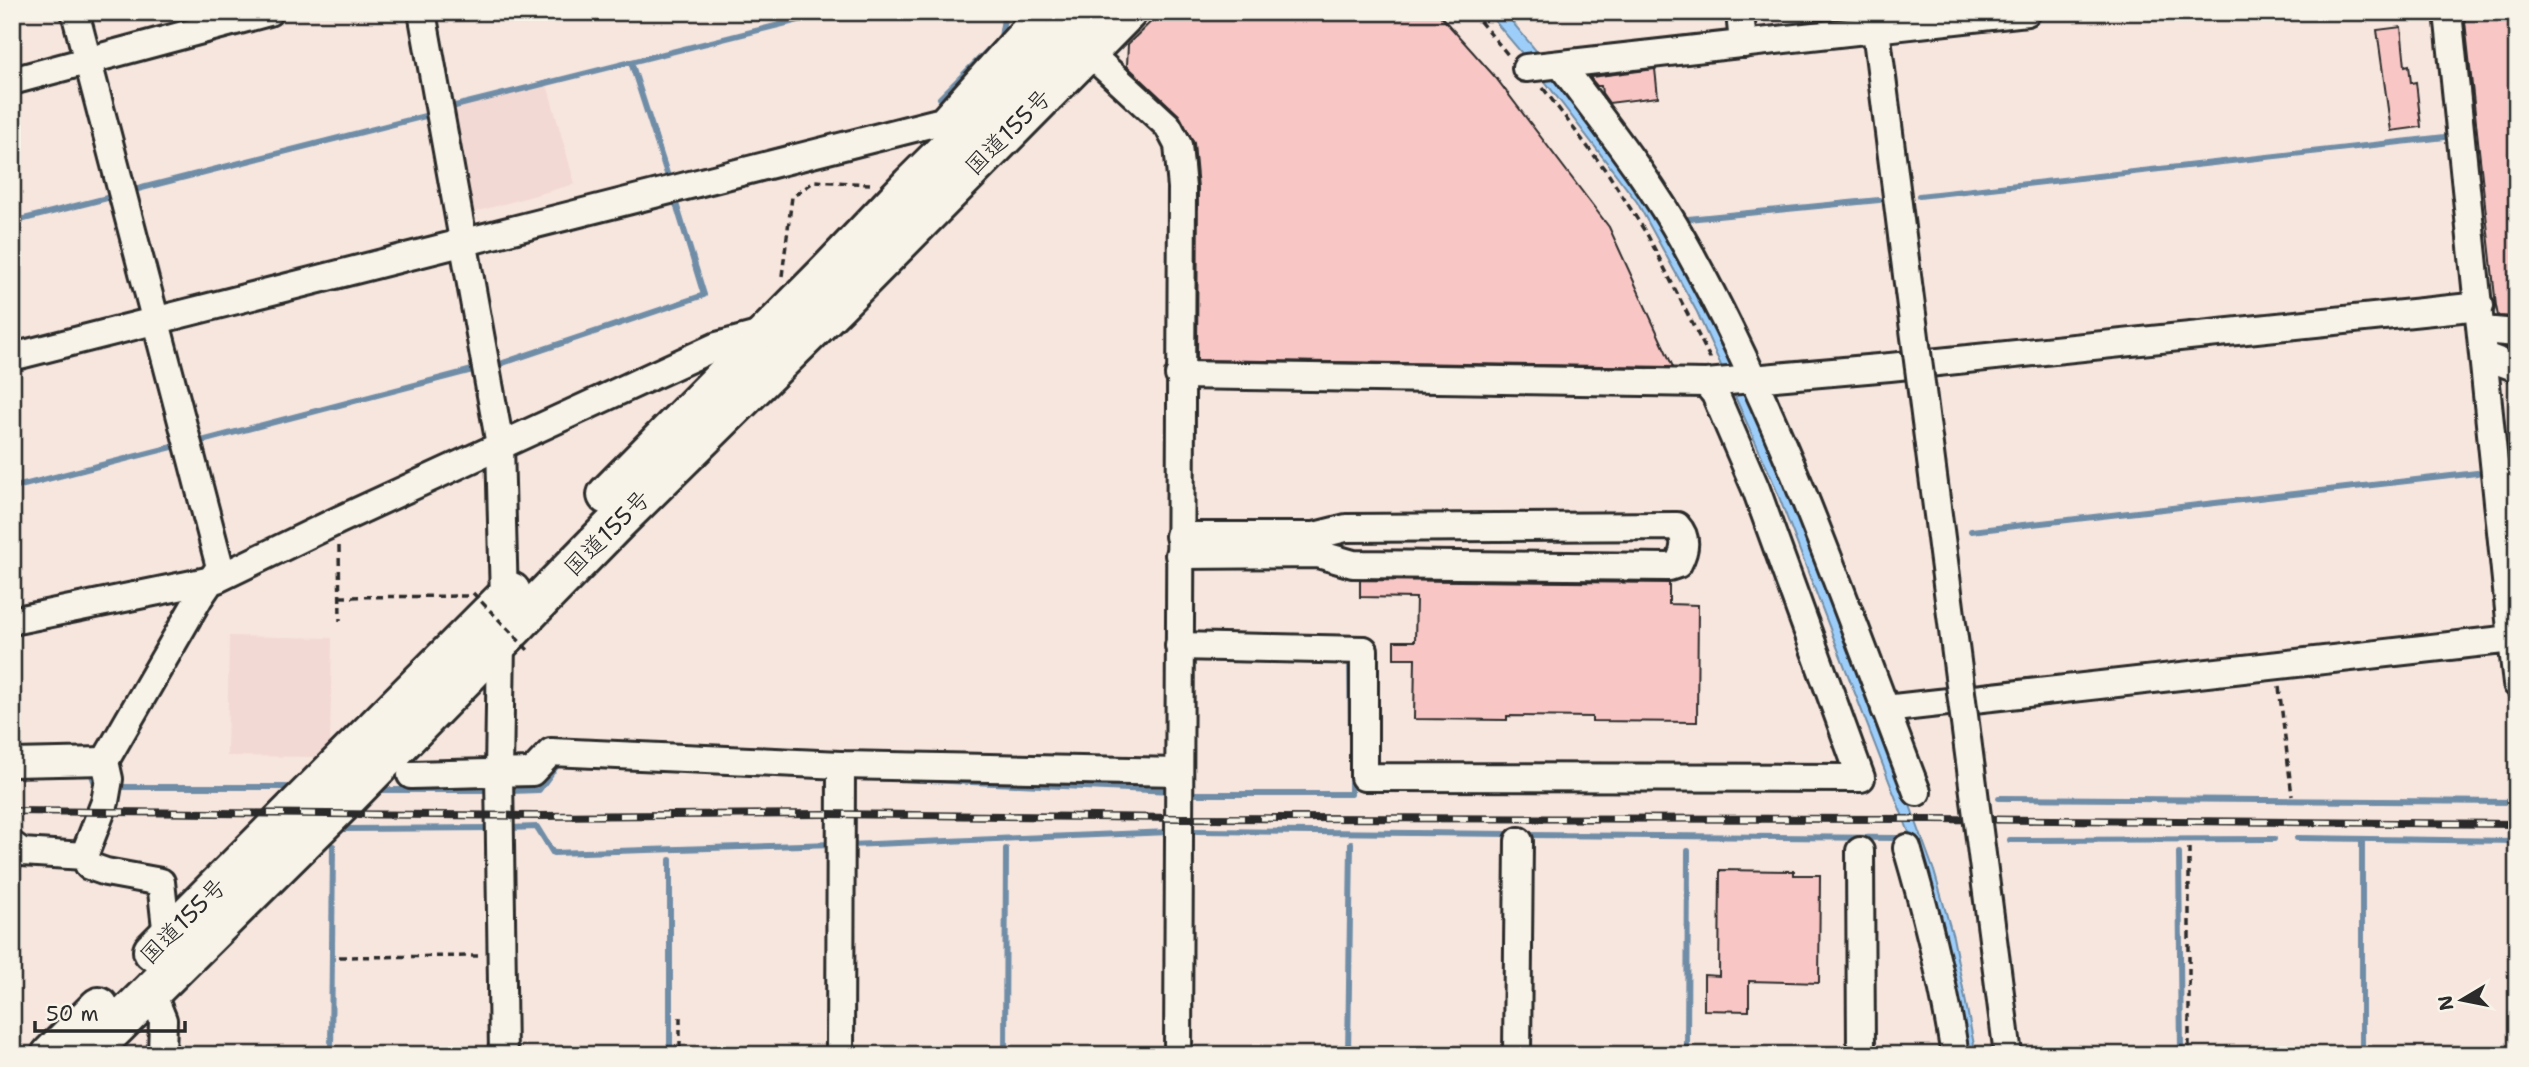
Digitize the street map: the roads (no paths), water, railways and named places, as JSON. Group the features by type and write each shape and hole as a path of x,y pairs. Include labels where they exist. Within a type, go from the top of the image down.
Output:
{"highway":[{"name":"国道155号","path":"51,1055 167,937 488,596 794,306 1065,24 1127,12"},
{"name":"国道155号","path":"87,1055 342,803 514,645 1065,24"}],"street":[{"path":"75,12 220,567 105,761 109,779 105,802 84,856 89,866 106,872 161,882 167,937"},
{"path":"12,81 269,12"},
{"path":"422,12 500,445 488,596"},
{"path":"1740,12 1743,44"},
{"path":"1916,792 1786,450 1685,243 1632,160 1543,66 1743,44 1874,21 2027,12"},
{"path":"2448,12 2517,684"},
{"path":"1874,21 2008,1055"},
{"path":"12,358 942,121 1065,24 1168,126 1178,145 1182,188 1178,1055"},
{"path":"1180,375 1706,383 2482,330 2517,333"},
{"path":"2482,330 2517,368"},
{"path":"12,621 210,580 717,346 766,333"},
{"path":"1179,646 1364,650 1364,777 1861,778 1756,489 1715,394 1706,383"},
{"path":"1677,526 1683,532 1684,553 1678,564 1669,566 1353,564 1318,554 1179,545 1314,536 1346,528 1677,526"},
{"path":"1885,709 2514,638"},
{"path":"503,1055 499,774 514,645"},
{"path":"411,775 533,772 551,752 841,765 1179,772"},
{"path":"12,763 105,761"},
{"path":"840,1055 841,765"},
{"path":"1517,1055 1519,841"},
{"path":"12,845 22,852 84,856"},
{"path":"1907,848 1924,904 1955,1055"},
{"path":"1860,850 1861,1055"},
{"path":"151,990 163,1020 162,1055"}],"water":[{"path":"1487,12 1504,12 1552,70 1677,245 1785,476 1851,644 1934,871 1953,937 1976,1055 1962,1055 1923,873 1908,830 1772,479 1697,312 1637,202 1537,71"}],"waterway":[{"path":"451,107 831,12"},
{"path":"940,98 1001,37 1005,12"},
{"path":"631,62 670,183"},
{"path":"130,191 425,116"},
{"path":"1919,196 2445,137"},
{"path":"12,222 111,197"},
{"path":"494,366 704,295 674,197"},
{"path":"1688,219 1879,200"},
{"path":"194,443 480,368"},
{"path":"12,488 180,445"},
{"path":"1971,531 2477,473"},
{"path":"1350,657 1351,744"},
{"path":"511,791 539,790 558,764 563,765"},
{"path":"89,767 96,786"},
{"path":"1196,794 1351,794 1351,773"},
{"path":"906,779 1172,791"},
{"path":"116,787 286,787"},
{"path":"383,790 492,790"},
{"path":"1999,798 2517,802"},
{"path":"508,828 537,827 553,853 833,844"},
{"path":"346,829 493,828"},
{"path":"1197,831 1514,834"},
{"path":"849,845 1170,832"},
{"path":"1525,835 1899,838"},
{"path":"2297,838 2517,841"},
{"path":"2010,840 2274,839"},
{"path":"2362,839 2362,1055"},
{"path":"1348,1055 1351,843"},
{"path":"331,1055 333,846"},
{"path":"1005,1055 1006,849"},
{"path":"1687,1055 1688,851"},
{"path":"2179,853 2181,1055"},
{"path":"670,860 670,1055"}],"railway":[{"path":"12,811 536,816 825,814 2517,824"}]}
